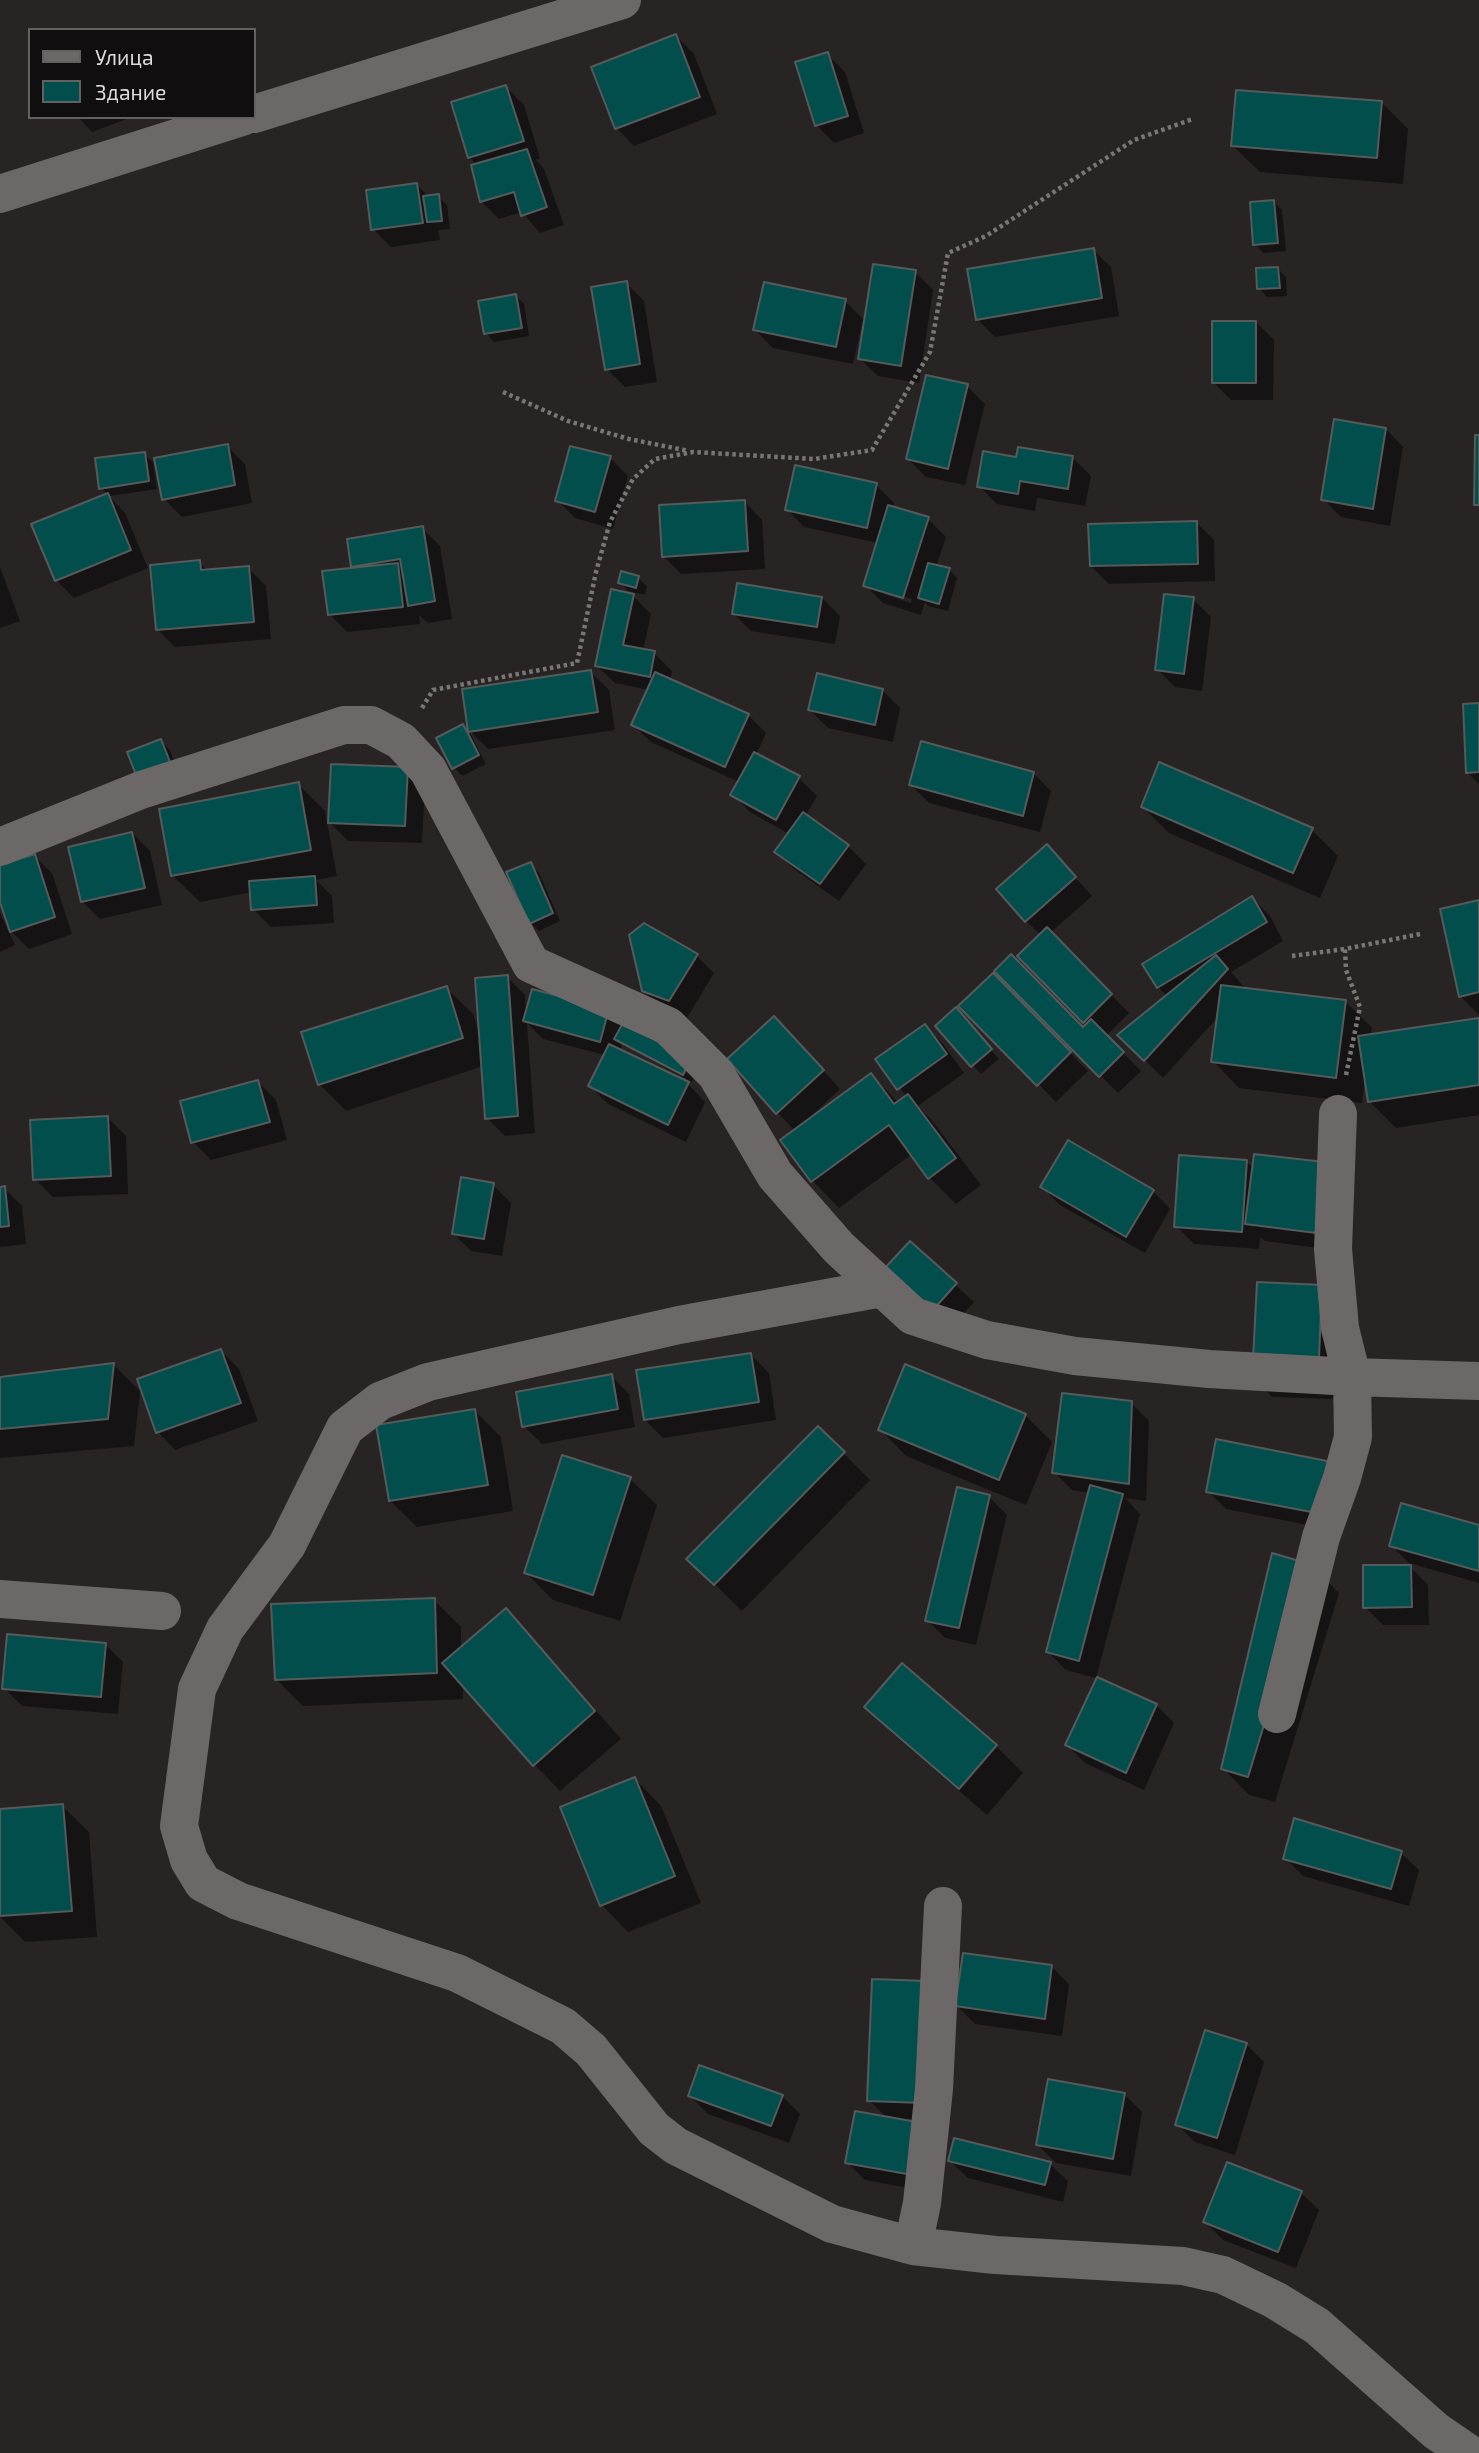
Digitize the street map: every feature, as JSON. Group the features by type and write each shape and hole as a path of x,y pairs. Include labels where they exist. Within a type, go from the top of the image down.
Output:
{"street":[{"path":"256,113 622,0"},
{"path":"0,194 236,119"},
{"path":"0,847 141,790 344,725 372,725 401,741 428,770 531,964 668,1026 716,1074 775,1175 839,1248 913,1317 987,1340 1089,1357 1209,1369 1479,1381"},
{"path":"1277,1714 1321,1537 1353,1437 1352,1377 1340,1328 1333,1249 1338,1114"},
{"path":"882,1288 679,1325 428,1382 380,1401 345,1428 287,1545 225,1629 197,1689 179,1826 189,1860 203,1883 238,1901 457,1973 562,2026 591,2050 654,2129 677,2146 832,2224 913,2246 1008,2256 1183,2266 1223,2275 1275,2300 1317,2326 1436,2431 1468,2453"},
{"path":"0,1599 162,1611"},
{"path":"913,2246 922,2203 934,2090 943,1906"}],"path":[{"path":"503,392 568,421 629,439 693,452 814,459 872,450 930,352 948,253 986,236 1135,140 1193,119"},
{"path":"401,741 433,690 577,663 596,572 610,522 633,479 655,459 693,452"},
{"path":"1292,956 1420,934"},
{"path":"1338,1114 1360,1007 1346,970 1345,949"}],"building":[{"path":"676,34 700,97 615,129 591,67"},
{"path":"828,52 848,116 815,126 795,62"},
{"path":"506,85 524,141 468,158 451,102"},
{"path":"1236,90 1382,101 1377,158 1231,146"},
{"path":"527,149 547,207 521,216 514,192 480,202 471,165"},
{"path":"417,183 423,223 371,230 366,190"},
{"path":"439,194 442,221 427,222 423,196"},
{"path":"1274,200 1278,243 1253,245 1250,202"},
{"path":"1094,248 1102,298 976,320 967,269"},
{"path":"873,264 916,270 901,366 858,359"},
{"path":"1278,267 1280,288 1257,289 1256,268"},
{"path":"627,281 640,364 605,370 591,287"},
{"path":"764,282 846,299 836,347 753,330"},
{"path":"516,294 522,328 484,334 478,301"},
{"path":"1212,321 1256,321 1256,383 1212,383"},
{"path":"926,375 968,384 948,469 906,459"},
{"path":"1334,419 1386,428 1373,509 1321,500"},
{"path":"1475,435 1479,435 1479,505 1474,505"},
{"path":"228,444 235,485 162,500 154,458"},
{"path":"570,446 611,456 595,512 555,501"},
{"path":"1018,447 1073,456 1068,489 1020,481 1018,494 977,487 983,451 1016,457"},
{"path":"145,452 149,481 99,489 95,458"},
{"path":"795,465 877,483 867,528 785,510"},
{"path":"108,493 131,550 55,581 31,524"},
{"path":"745,500 748,551 662,557 659,505"},
{"path":"888,505 929,517 903,598 863,586"},
{"path":"1197,521 1198,564 1090,566 1088,524"},
{"path":"423,526 435,601 408,606 400,559 351,567 347,539"},
{"path":"200,560 201,570 249,566 254,622 156,630 150,565"},
{"path":"398,563 403,607 328,615 322,571"},
{"path":"928,563 950,568 939,604 918,598"},
{"path":"621,571 639,576 636,588 618,583"},
{"path":"737,583 822,597 817,627 732,614"},
{"path":"611,589 634,594 623,645 655,651 650,677 595,666"},
{"path":"1164,594 1194,597 1184,674 1155,670"},
{"path":"591,670 598,712 468,732 462,689"},
{"path":"655,672 749,714 725,767 631,725"},
{"path":"817,673 883,689 875,725 808,710"},
{"path":"1479,703 1479,772 1466,773 1463,704"},
{"path":"463,724 479,755 452,769 436,738"},
{"path":"161,739 172,767 138,780 127,752"},
{"path":"921,741 1034,772 1023,816 909,785"},
{"path":"754,752 800,776 776,820 730,795"},
{"path":"1159,762 1313,828 1293,873 1141,807"},
{"path":"331,764 408,767 405,826 328,823"},
{"path":"299,782 311,850 171,876 159,809"},
{"path":"803,812 849,845 820,884 774,852"},
{"path":"132,832 145,888 81,902 68,847"},
{"path":"1047,844 1076,877 1025,922 996,889"},
{"path":"35,854 55,917 10,932 0,902 0,865"},
{"path":"531,862 553,913 529,924 506,872"},
{"path":"315,876 317,905 251,910 249,881"},
{"path":"1252,896 1267,922 1157,988 1142,964"},
{"path":"1479,900 1479,992 1459,997 1440,909"},
{"path":"644,923 698,954 669,1001 642,991 629,935"},
{"path":"1047,927 1112,994 1083,1023 1017,956"},
{"path":"1011,954 1083,1027 1091,1019 1124,1052 1099,1077 994,971"},
{"path":"1216,955 1228,969 1144,1061 1117,1035"},
{"path":"993,973 1071,1052 1037,1086 958,1006"},
{"path":"508,975 518,1116 485,1119 475,978"},
{"path":"1221,985 1346,1000 1336,1078 1211,1062"},
{"path":"447,986 463,1038 318,1085 301,1032"},
{"path":"532,989 609,1009 600,1042 523,1021"},
{"path":"956,1007 992,1049 971,1067 935,1026"},
{"path":"774,1016 824,1070 776,1114 727,1059"},
{"path":"1479,1018 1479,1085 1368,1102 1358,1036"},
{"path":"623,1023 691,1059 683,1075 614,1039"},
{"path":"925,1024 947,1054 897,1090 875,1059"},
{"path":"609,1044 689,1082 668,1125 588,1086"},
{"path":"871,1073 894,1104 908,1094 956,1158 928,1179 889,1125 811,1182 780,1140"},
{"path":"258,1080 270,1122 191,1143 180,1101"},
{"path":"108,1116 111,1176 33,1180 30,1120"},
{"path":"1068,1140 1154,1190 1126,1237 1040,1187"},
{"path":"1254,1154 1333,1163 1324,1234 1245,1224"},
{"path":"1179,1155 1247,1160 1242,1232 1174,1227"},
{"path":"461,1177 494,1183 484,1239 452,1234"},
{"path":"5,1186 9,1226 0,1227 0,1187"},
{"path":"910,1241 957,1283 932,1311 884,1269"},
{"path":"1257,1282 1322,1285 1318,1382 1252,1379"},
{"path":"221,1349 241,1403 156,1433 137,1379"},
{"path":"751,1353 759,1402 644,1420 636,1370"},
{"path":"114,1363 108,1419 0,1429 0,1377"},
{"path":"905,1364 1026,1414 999,1480 878,1430"},
{"path":"612,1374 618,1409 522,1427 516,1392"},
{"path":"1062,1393 1132,1401 1129,1484 1052,1473"},
{"path":"475,1409 488,1485 389,1501 376,1425"},
{"path":"818,1426 845,1452 714,1585 686,1559"},
{"path":"1216,1439 1332,1462 1322,1514 1206,1492"},
{"path":"562,1455 631,1477 593,1595 524,1573"},
{"path":"1090,1485 1123,1494 1079,1661 1046,1652"},
{"path":"957,1487 990,1495 959,1628 925,1621"},
{"path":"1401,1503 1479,1525 1479,1571 1389,1546"},
{"path":"1272,1553 1313,1565 1248,1777 1221,1769"},
{"path":"1363,1565 1411,1565 1412,1607 1363,1608"},
{"path":"435,1598 437,1673 275,1680 271,1604"},
{"path":"506,1608 595,1711 533,1766 442,1663"},
{"path":"7,1634 106,1643 101,1697 2,1689"},
{"path":"902,1663 997,1745 959,1789 864,1707"},
{"path":"1097,1677 1157,1704 1126,1773 1065,1745"},
{"path":"635,1777 675,1876 600,1906 560,1807"},
{"path":"63,1804 72,1911 0,1916 0,1809"},
{"path":"1294,1818 1402,1851 1391,1889 1283,1859"},
{"path":"963,1953 1052,1965 1045,2019 955,2006"},
{"path":"872,1979 927,1981 923,2103 867,2101"},
{"path":"1205,2030 1247,2043 1217,2138 1175,2125"},
{"path":"699,2065 783,2095 771,2126 688,2096"},
{"path":"1048,2079 1125,2093 1113,2159 1036,2145"},
{"path":"855,2111 917,2122 907,2174 845,2163"},
{"path":"954,2138 1051,2162 1045,2185 948,2161"},
{"path":"1227,2162 1302,2191 1278,2252 1203,2222"}]}
